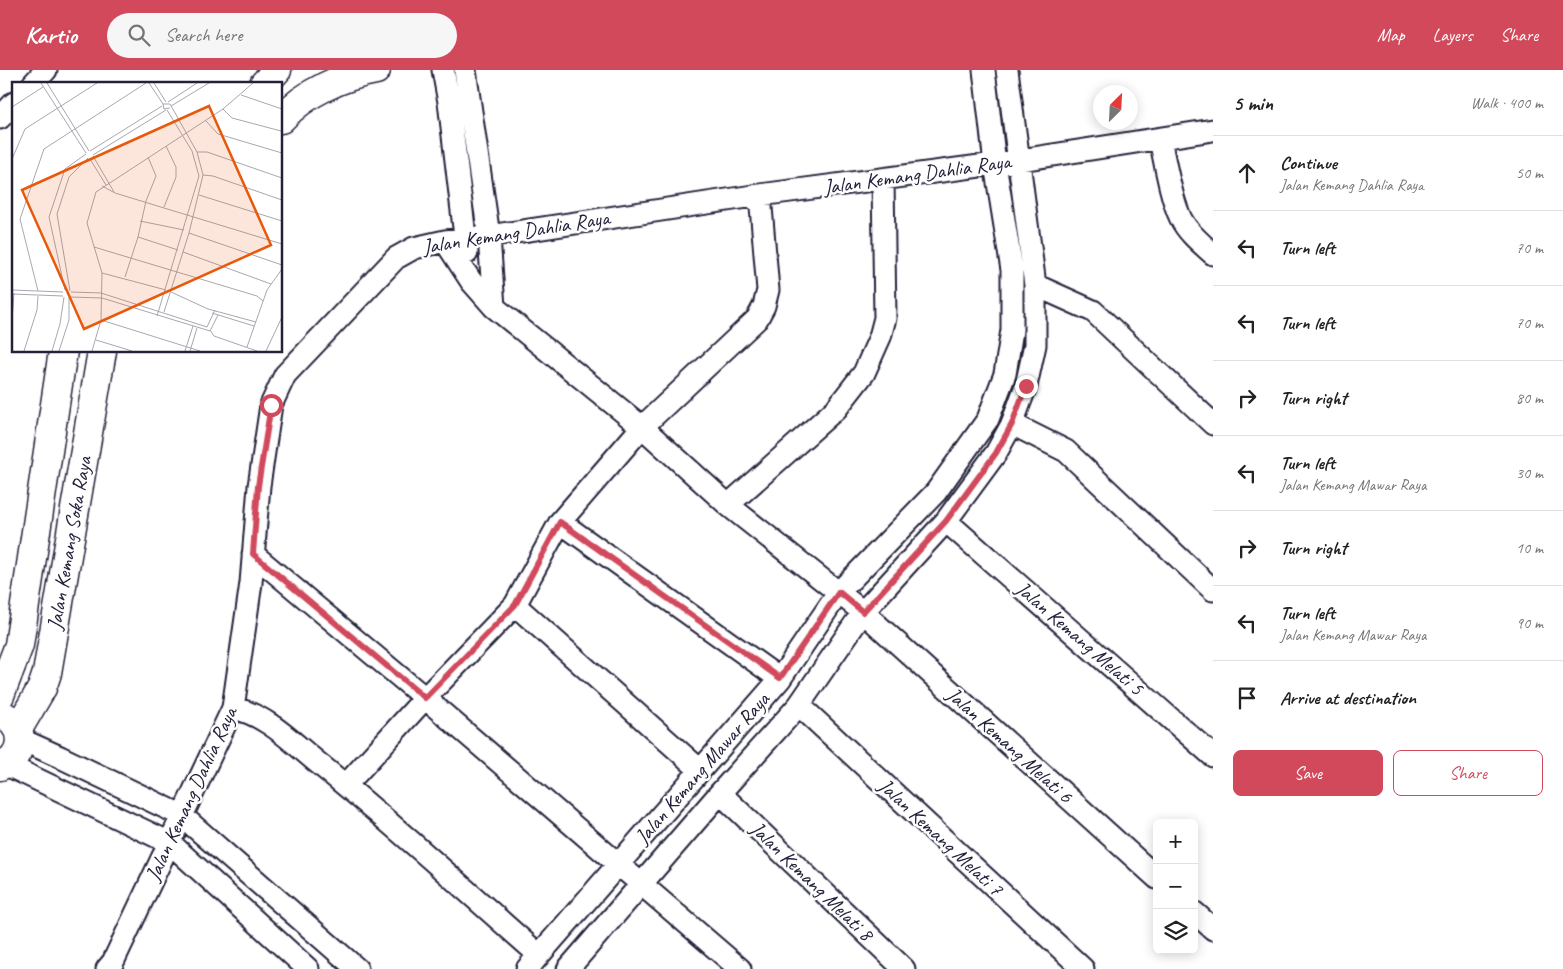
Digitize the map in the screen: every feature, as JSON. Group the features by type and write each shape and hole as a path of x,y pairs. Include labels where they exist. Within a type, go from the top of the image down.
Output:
{"street":[{"path":"34,82 46,70"},
{"path":"266,82 277,70"},
{"path":"282,118 330,83 376,70"},
{"path":"443,70 449,102 455,240"},
{"path":"466,70 489,236 494,307"},
{"name":"Jalan Kemang Mawar Raya","path":"533,962 780,678 839,592 936,492 988,419 1005,374 1012,330 1012,270 995,164 984,70"},
{"name":"Jalan Kemang Mawar Raya","path":"568,969 720,793 799,706 863,612 946,521 996,453 1012,424 1026,386 1035,345 1035,284 1007,70"},
{"path":"0,118 12,105"},
{"name":"Jalan Kemang Dahlia Raya","path":"114,967 181,815 233,708 251,583 258,486 271,405 285,375 396,258 414,248 455,240 760,195 995,164 1213,130"},
{"path":"1160,139 1181,220 1213,254"},
{"path":"728,505 836,409 864,372 880,337 885,318 883,178"},
{"path":"346,785 425,698 515,605 560,522 642,427 757,319 764,306 768,290 760,195"},
{"name":"Jalan Kemang Melati 6","path":"455,240 471,281 494,307 642,427 728,505 863,612 1153,874"},
{"path":"1035,284 1093,311 1213,424"},
{"name":"Jalan Kemang Soka Raya","path":"0,695 19,645 63,352"},
{"name":"Jalan Kemang Soka Raya","path":"3,765 12,760 16,754 13,727 42,688 47,673 102,352"},
{"path":"1012,424 1066,451 1213,590"},
{"name":"Jalan Kemang Melati 5","path":"946,521 1213,756"},
{"path":"560,522 780,678"},
{"path":"253,554 620,864 740,969"},
{"path":"515,605 700,770"},
{"name":"Jalan Kemang Melati 7","path":"799,706 1083,969"},
{"path":"233,708 248,711 265,721 346,785 533,962"},
{"path":"13,727 60,757 181,815 357,969"},
{"path":"3,765 170,843 308,969"},
{"name":"Jalan Kemang Melati 8","path":"720,793 904,969"},
{"path":"1198,916 1213,929"}],"route":[{"path":"271,405 258,486 253,554 425,698 515,605 560,522 780,678 839,592 863,612 946,521 1004,441 1026,386"}]}
